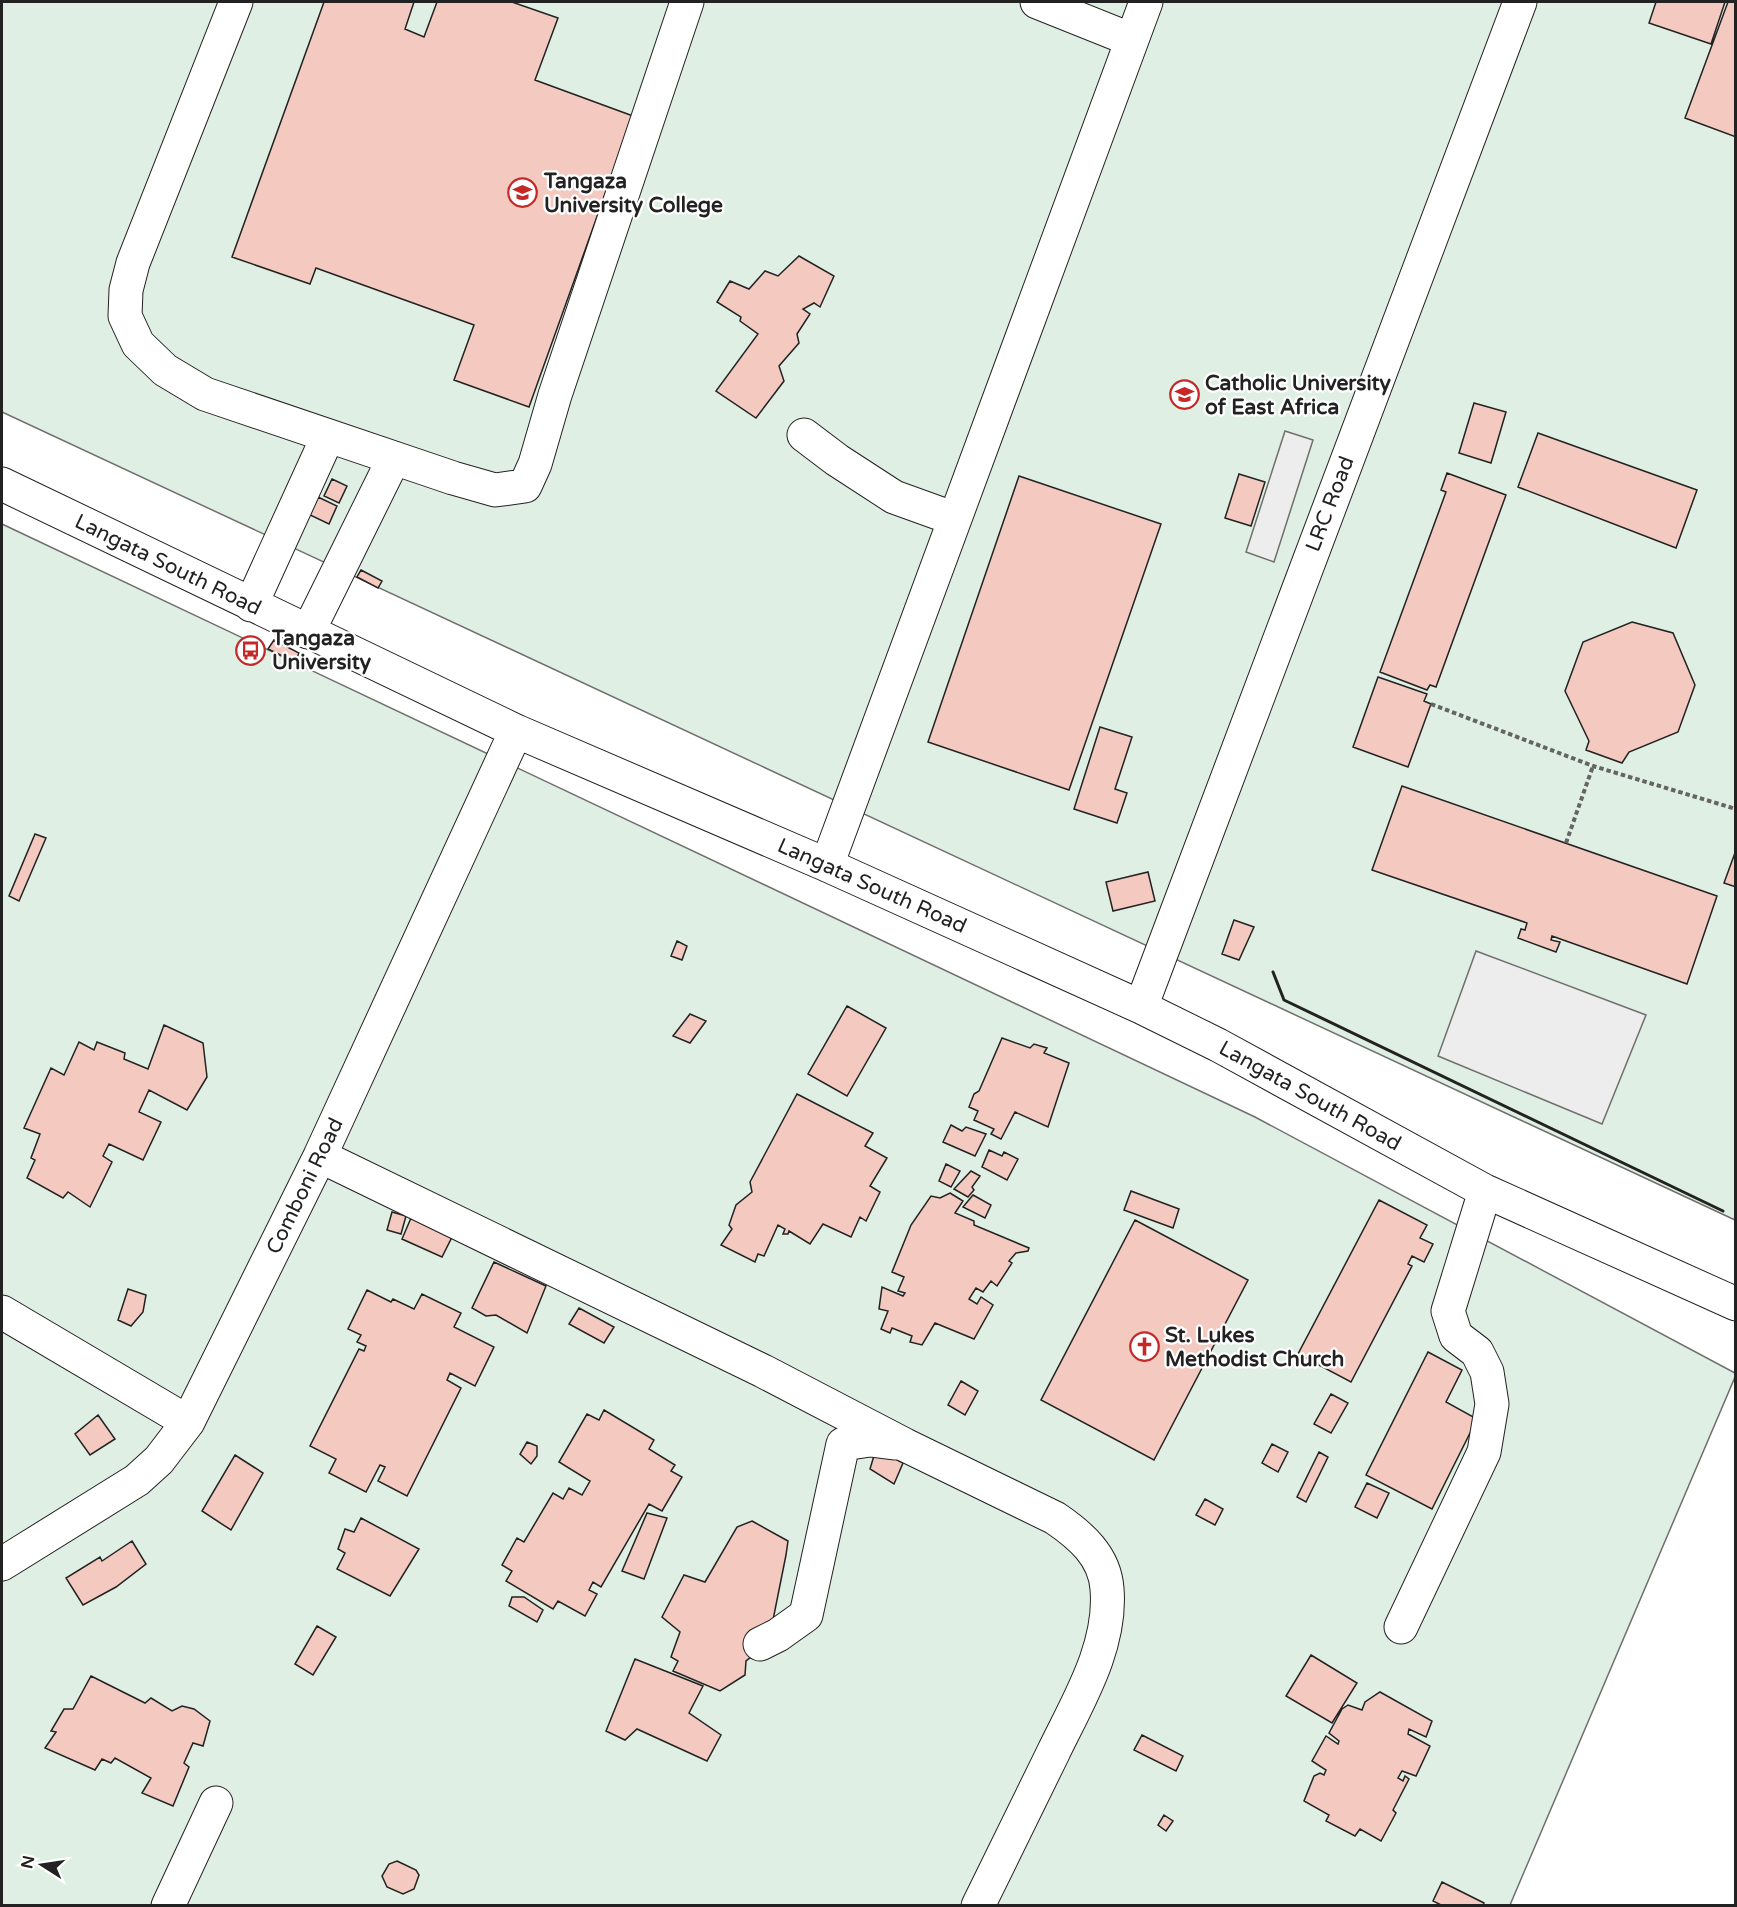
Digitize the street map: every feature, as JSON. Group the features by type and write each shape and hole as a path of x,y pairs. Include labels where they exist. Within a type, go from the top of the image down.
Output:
{"street":[{"path":"236,2 133,263 126,290 125,316 138,344 165,370 205,394 495,490 525,486 535,465 555,395 687,2"},
{"path":"1037,2 1132,40"},
{"path":"827,865 1146,2"},
{"name":"LRC Road","path":"1141,1008 1520,2"},
{"path":"804,435 837,460 894,497 955,519"},
{"path":"251,605 328,436"},
{"path":"308,632 394,458"},
{"name":"Langata South Road","path":"2,484 516,731 827,865 1141,1008 1218,1045 1485,1191 1736,1304"},
{"name":"Comboni Road","path":"2,1564 137,1480 159,1460 188,1422 320,1155 516,731"},
{"path":"320,1155 763,1371 905,1445 1055,1518 1089,1545 1101,1564 1107,1587 1107,1611 1096,1660 978,1905"},
{"path":"1401,1628 1484,1452 1492,1404 1487,1372 1477,1352 1456,1336 1448,1311 1485,1191"},
{"path":"2,1312 188,1422"},
{"path":"760,1644 778,1635 806,1615 843,1444 870,1440 905,1445"},
{"path":"168,1905 216,1803"}],"path":[{"path":"1431,704 1593,766 1736,809"},
{"path":"1566,843 1593,766"}],"green space":[{"path":"2,2 1735,2 1735,1220 2,412"},
{"path":"2,524 1255,1117 1735,1373 1510,1905 2,1905"}],"shaded area":[{"path":"1285,431 1313,440 1274,562 1246,552"},
{"path":"1476,951 1646,1015 1602,1124 1438,1056"}],"building":[{"path":"324,2 414,2 405,29 424,37 437,2 512,2 558,18 535,80 633,116 529,407 454,380 474,325 316,268 310,284 232,257"},
{"path":"1656,2 1725,2 1711,44 1649,23"},
{"path":"1728,2 1736,2 1736,137 1685,118"},
{"path":"799,256 834,276 820,307 814,303 803,309 810,314 797,334 799,343 779,366 784,381 756,418 716,391 758,334 740,321 741,317 717,302 730,281 749,289 765,271 778,276"},
{"path":"1474,403 1506,412 1491,463 1459,453"},
{"path":"1538,433 1697,490 1676,548 1518,487"},
{"path":"1447,473 1506,495 1436,687 1430,685 1427,690 1380,672 1446,492 1441,490"},
{"path":"1239,474 1265,482 1251,526 1225,518"},
{"path":"1019,476 1161,524 1069,790 928,742"},
{"path":"332,479 347,486 339,503 324,496"},
{"path":"318,497 337,506 329,524 310,515"},
{"path":"361,570 382,581 378,588 357,577"},
{"path":"1632,622 1673,633 1695,685 1678,732 1629,752 1622,763 1586,750 1589,741 1565,691 1583,642"},
{"path":"274,640 299,653 295,662 268,649"},
{"path":"1378,677 1427,694 1424,701 1431,704 1408,767 1353,747"},
{"path":"1100,727 1132,737 1115,789 1127,793 1117,823 1074,809"},
{"path":"1402,786 1717,896 1687,984 1552,936 1551,940 1560,942 1556,952 1518,938 1521,929 1525,930 1527,923 1372,870"},
{"path":"35,834 46,838 19,901 9,896"},
{"path":"1736,850 1736,887 1724,883"},
{"path":"1148,872 1155,901 1113,911 1106,882"},
{"path":"1234,920 1254,927 1239,960 1222,954"},
{"path":"677,941 687,946 682,960 671,956"},
{"path":"847,1006 886,1028 847,1096 808,1074"},
{"path":"690,1014 706,1021 690,1043 673,1036"},
{"path":"164,1025 203,1043 207,1077 187,1110 149,1090 139,1112 161,1122 143,1160 109,1144 103,1156 112,1162 90,1207 68,1192 63,1198 27,1178 35,1160 31,1158 40,1134 24,1128 51,1068 64,1075 79,1042 94,1050 97,1042 125,1053 124,1059 148,1069"},
{"path":"1002,1038 1030,1048 1034,1044 1047,1048 1044,1053 1069,1063 1048,1127 1015,1112 1001,1139 991,1134 994,1129 974,1120 978,1111 969,1107 974,1094 979,1091"},
{"path":"797,1094 873,1133 865,1146 887,1158 870,1186 880,1192 866,1221 860,1217 851,1237 823,1224 810,1244 789,1231 788,1234 783,1234 785,1229 778,1225 764,1256 758,1254 755,1262 721,1245 732,1229 729,1225 736,1205 752,1192 750,1182"},
{"path":"951,1125 962,1131 966,1127 986,1134 975,1156 943,1142"},
{"path":"989,1150 1002,1156 1004,1152 1018,1159 1007,1180 982,1167"},
{"path":"946,1164 960,1171 951,1187 939,1181"},
{"path":"971,1171 980,1176 968,1197 954,1189"},
{"path":"1131,1191 1179,1209 1173,1228 1124,1210"},
{"path":"950,1193 963,1201 955,1213 974,1221 974,1225 1029,1248 1028,1251 1016,1253 1009,1261 1012,1263 997,1286 991,1281 983,1292 976,1288 969,1299 977,1304 981,1297 993,1305 974,1339 935,1323 922,1345 910,1342 912,1336 892,1328 890,1333 881,1329 888,1311 879,1309 882,1287 903,1296 905,1293 898,1291 904,1277 892,1272 911,1225 931,1196 940,1198"},
{"path":"973,1195 991,1205 985,1218 963,1207"},
{"path":"1379,1200 1427,1225 1420,1238 1433,1244 1424,1262 1412,1256 1408,1264 1412,1266 1351,1382 1298,1354"},
{"path":"392,1212 406,1216 401,1234 387,1230"},
{"path":"411,1218 452,1237 442,1257 402,1239"},
{"path":"1135,1220 1248,1280 1154,1460 1041,1400"},
{"path":"494,1262 546,1286 527,1333 496,1315 486,1316 472,1308"},
{"path":"128,1289 146,1295 143,1312 131,1326 118,1320"},
{"path":"367,1290 391,1302 393,1299 414,1309 422,1294 461,1313 454,1327 494,1347 475,1386 450,1373 447,1380 461,1388 407,1496 378,1481 385,1467 380,1465 366,1492 329,1473 336,1459 310,1446 359,1349 364,1351 366,1346 357,1342 361,1335 348,1329"},
{"path":"579,1308 614,1327 604,1343 569,1324"},
{"path":"1428,1352 1462,1370 1446,1402 1477,1419 1432,1509 1366,1475"},
{"path":"961,1381 978,1391 965,1415 948,1405"},
{"path":"1331,1394 1348,1403 1331,1433 1314,1424"},
{"path":"604,1410 654,1440 649,1449 675,1465 671,1471 682,1477 662,1511 649,1504 601,1587 593,1582 589,1590 597,1594 585,1616 558,1601 553,1609 506,1581 512,1571 502,1565 517,1538 524,1542 553,1493 563,1499 569,1488 582,1495 590,1481 559,1462 587,1414 599,1420"},
{"path":"98,1415 115,1439 90,1455 75,1434"},
{"path":"527,1442 537,1446 537,1456 531,1464 520,1454"},
{"path":"1272,1444 1288,1452 1278,1472 1262,1463"},
{"path":"876,1449 903,1463 894,1484 870,1469"},
{"path":"1319,1452 1328,1457 1306,1502 1297,1497"},
{"path":"235,1455 263,1473 231,1530 202,1511"},
{"path":"1367,1483 1389,1493 1377,1518 1355,1507"},
{"path":"1205,1499 1223,1509 1215,1525 1196,1515"},
{"path":"647,1513 667,1518 644,1579 622,1571"},
{"path":"361,1518 419,1549 390,1596 337,1569 345,1553 338,1549 345,1529 354,1532"},
{"path":"752,1521 788,1541 786,1555 773,1620 751,1657 746,1661 745,1675 720,1691 673,1671 678,1661 671,1657 680,1632 662,1617 684,1575 705,1582 737,1527"},
{"path":"132,1541 146,1564 116,1587 83,1605 66,1578 100,1557 102,1561"},
{"path":"512,1597 524,1597 543,1610 537,1622 509,1606"},
{"path":"317,1626 336,1637 313,1675 295,1664"},
{"path":"1311,1655 1357,1683 1332,1723 1286,1696"},
{"path":"635,1659 703,1686 689,1713 721,1735 707,1761 637,1729 625,1740 606,1731"},
{"path":"91,1676 145,1703 151,1698 172,1711 182,1706 194,1709 210,1721 203,1746 193,1743 184,1763 189,1767 173,1806 142,1793 151,1778 115,1758 111,1763 102,1759 95,1770 45,1748 56,1732 51,1731 64,1709 73,1709"},
{"path":"1380,1692 1432,1721 1426,1737 1409,1729 1408,1734 1430,1746 1416,1776 1402,1771 1398,1778 1403,1781 1405,1776 1409,1779 1393,1810 1396,1813 1381,1841 1360,1829 1355,1836 1326,1821 1329,1815 1304,1801 1314,1776 1320,1773 1324,1775 1326,1770 1312,1761 1326,1736 1338,1744 1339,1741 1329,1733 1342,1709 1348,1705 1362,1710 1365,1702"},
{"path":"1142,1735 1183,1756 1176,1771 1134,1750"},
{"path":"1164,1815 1173,1821 1166,1831 1158,1825"},
{"path":"397,1861 416,1870 419,1875 414,1889 403,1894 387,1887 382,1876 389,1864"},
{"path":"1442,1882 1484,1903 1483,1906 1443,1906 1433,1901"}],"wall":[{"path":"1273,972 1284,1000 1723,1211"}],"place":[{"name":"Tangaza University College","path":"523,193"},
{"name":"Catholic University of East Africa","path":"1184,395"},
{"name":"Tangaza University","path":"251,650"},
{"name":"St. Lukes Methodist Church","path":"1144,1347"}]}
